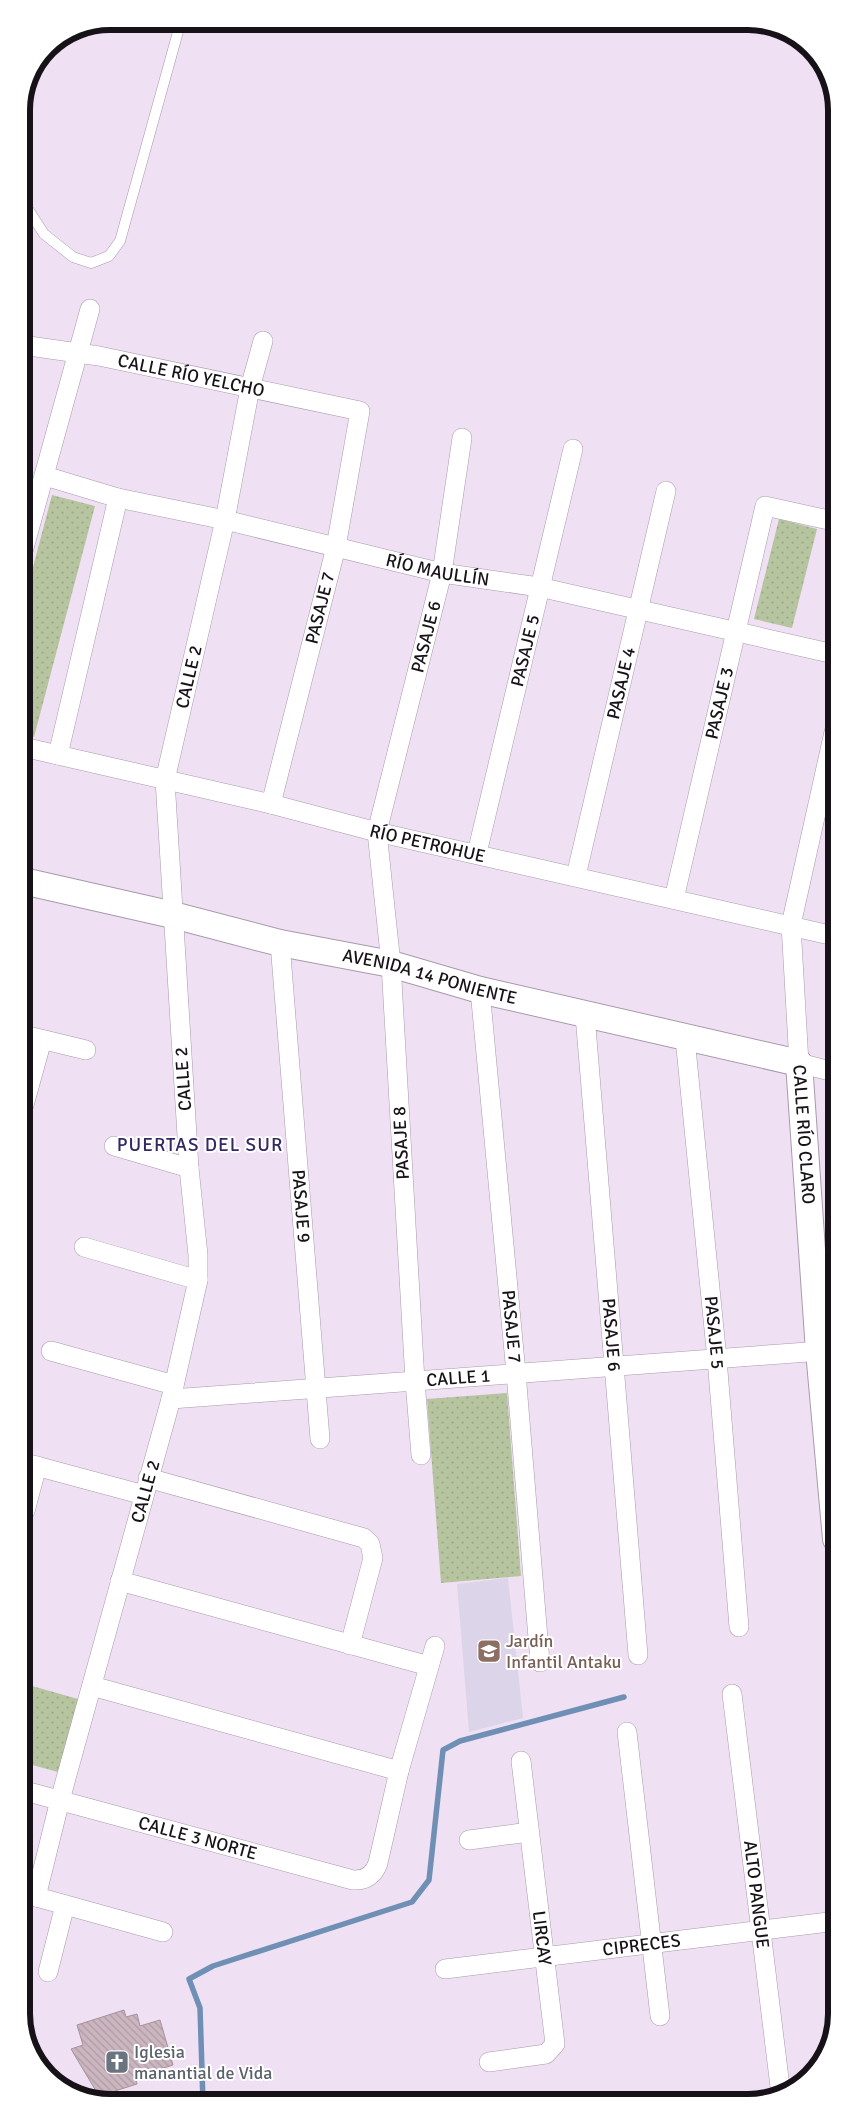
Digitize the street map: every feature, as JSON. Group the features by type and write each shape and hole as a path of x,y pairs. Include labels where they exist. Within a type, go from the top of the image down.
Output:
{"street":[{"path":"30,528 90,309"},
{"name":"CALLE 2","path":"31,1895 92,1686 172,1392 198,1280 198,1255 189,1168 165,780 225,520 250,388 263,341"},
{"name":"CALLE RÍO YELCHO","path":"30,346 79,353 360,411"},
{"name":"PASAJE 7","path":"272,804 336,547 360,411"},
{"name":"PASAJE 6","path":"377,832 442,572 462,438"},
{"name":"PASAJE 5","path":"477,853 573,449"},
{"name":"RÍO MAULLÍN","path":"45,476 118,498 225,520 442,572 539,588 828,653"},
{"name":"PASAJE 4","path":"576,876 666,491"},
{"path":"58,754 118,498"},
{"name":"PASAJE 3","path":"674,900 765,506 828,520"},
{"name":"RÍO PETROHUE","path":"30,748 272,804 377,832 477,853 828,934"},
{"name":"CALLE RÍO CLARO","path":"828,759 791,925 799,1064 828,1371"},
{"name":"PASAJE 8","path":"377,832 391,964 414,1381 421,1455"},
{"name":"AVENIDA 14 PONIENTE","path":"30,883 173,915 280,943 391,964 480,990 828,1071"},
{"name":"PASAJE 9","path":"280,943 320,1439"},
{"name":"PASAJE 7","path":"480,990 516,1373 540,1662"},
{"name":"PASAJE 6","path":"585,1015 638,1654"},
{"path":"30,1037 86,1050"},
{"name":"PASAJE 5","path":"685,1038 716,1359 739,1626"},
{"path":"30,1083 42,1040"},
{"path":"114,1146 189,1168"},
{"path":"84,1247 198,1280"},
{"name":"CALLE 1","path":"51,1351 172,1392 316,1388 827,1350"},
{"path":"31,1464 146,1487 359,1536 370,1544 373,1558 350,1644"},
{"path":"120,1581 429,1666"},
{"path":"92,1686 399,1771 435,1646"},
{"name":"ALTO PANGUE","path":"732,1694 780,2087"},
{"path":"627,1732 660,2016"},
{"name":"LIRCAY","path":"489,2062 542,2055 553,2048 556,2038 521,1761"},
{"name":"CALLE 3 NORTE","path":"30,1792 353,1880 359,1880 370,1876 378,1863 399,1771"},
{"path":"469,1840 530,1832"},
{"path":"31,1895 163,1932"},
{"path":"48,1972 66,1905"},
{"name":"CIPRECES","path":"444,1969 828,1921"}],"lane":[{"path":"30,212 44,234 73,257 91,263 108,256 120,241 179,30"}],"shaded area":[{"name":"Jardín Infantil Antaku","path":"508,1578 523,1718 469,1732 457,1584"}],"green space":[{"path":"52,495 95,506 34,737 30,736 30,578"},
{"path":"779,519 817,529 792,628 754,619"},
{"path":"507,1393 521,1576 441,1583 427,1399"},
{"path":"30,1685 78,1699 58,1772 30,1764"}],"building":[{"path":"124,2010 126,2017 137,2014 140,2026 160,2020 173,2065 135,2077 137,2084 105,2094 97,2093 71,2049 83,2045 77,2025"}],"waterway":[{"path":"203,2094 200,2008 189,1979 213,1966 412,1902 429,1880 443,1750 460,1741 624,1697"}],"place":[{"name":"Jardín Infantil Antaku","path":"489,1651"},
{"name":"Iglesia manantial de Vida","path":"117,2062"}],"district":[{"name":"PUERTAS DEL SUR","path":"200,1144"}]}
